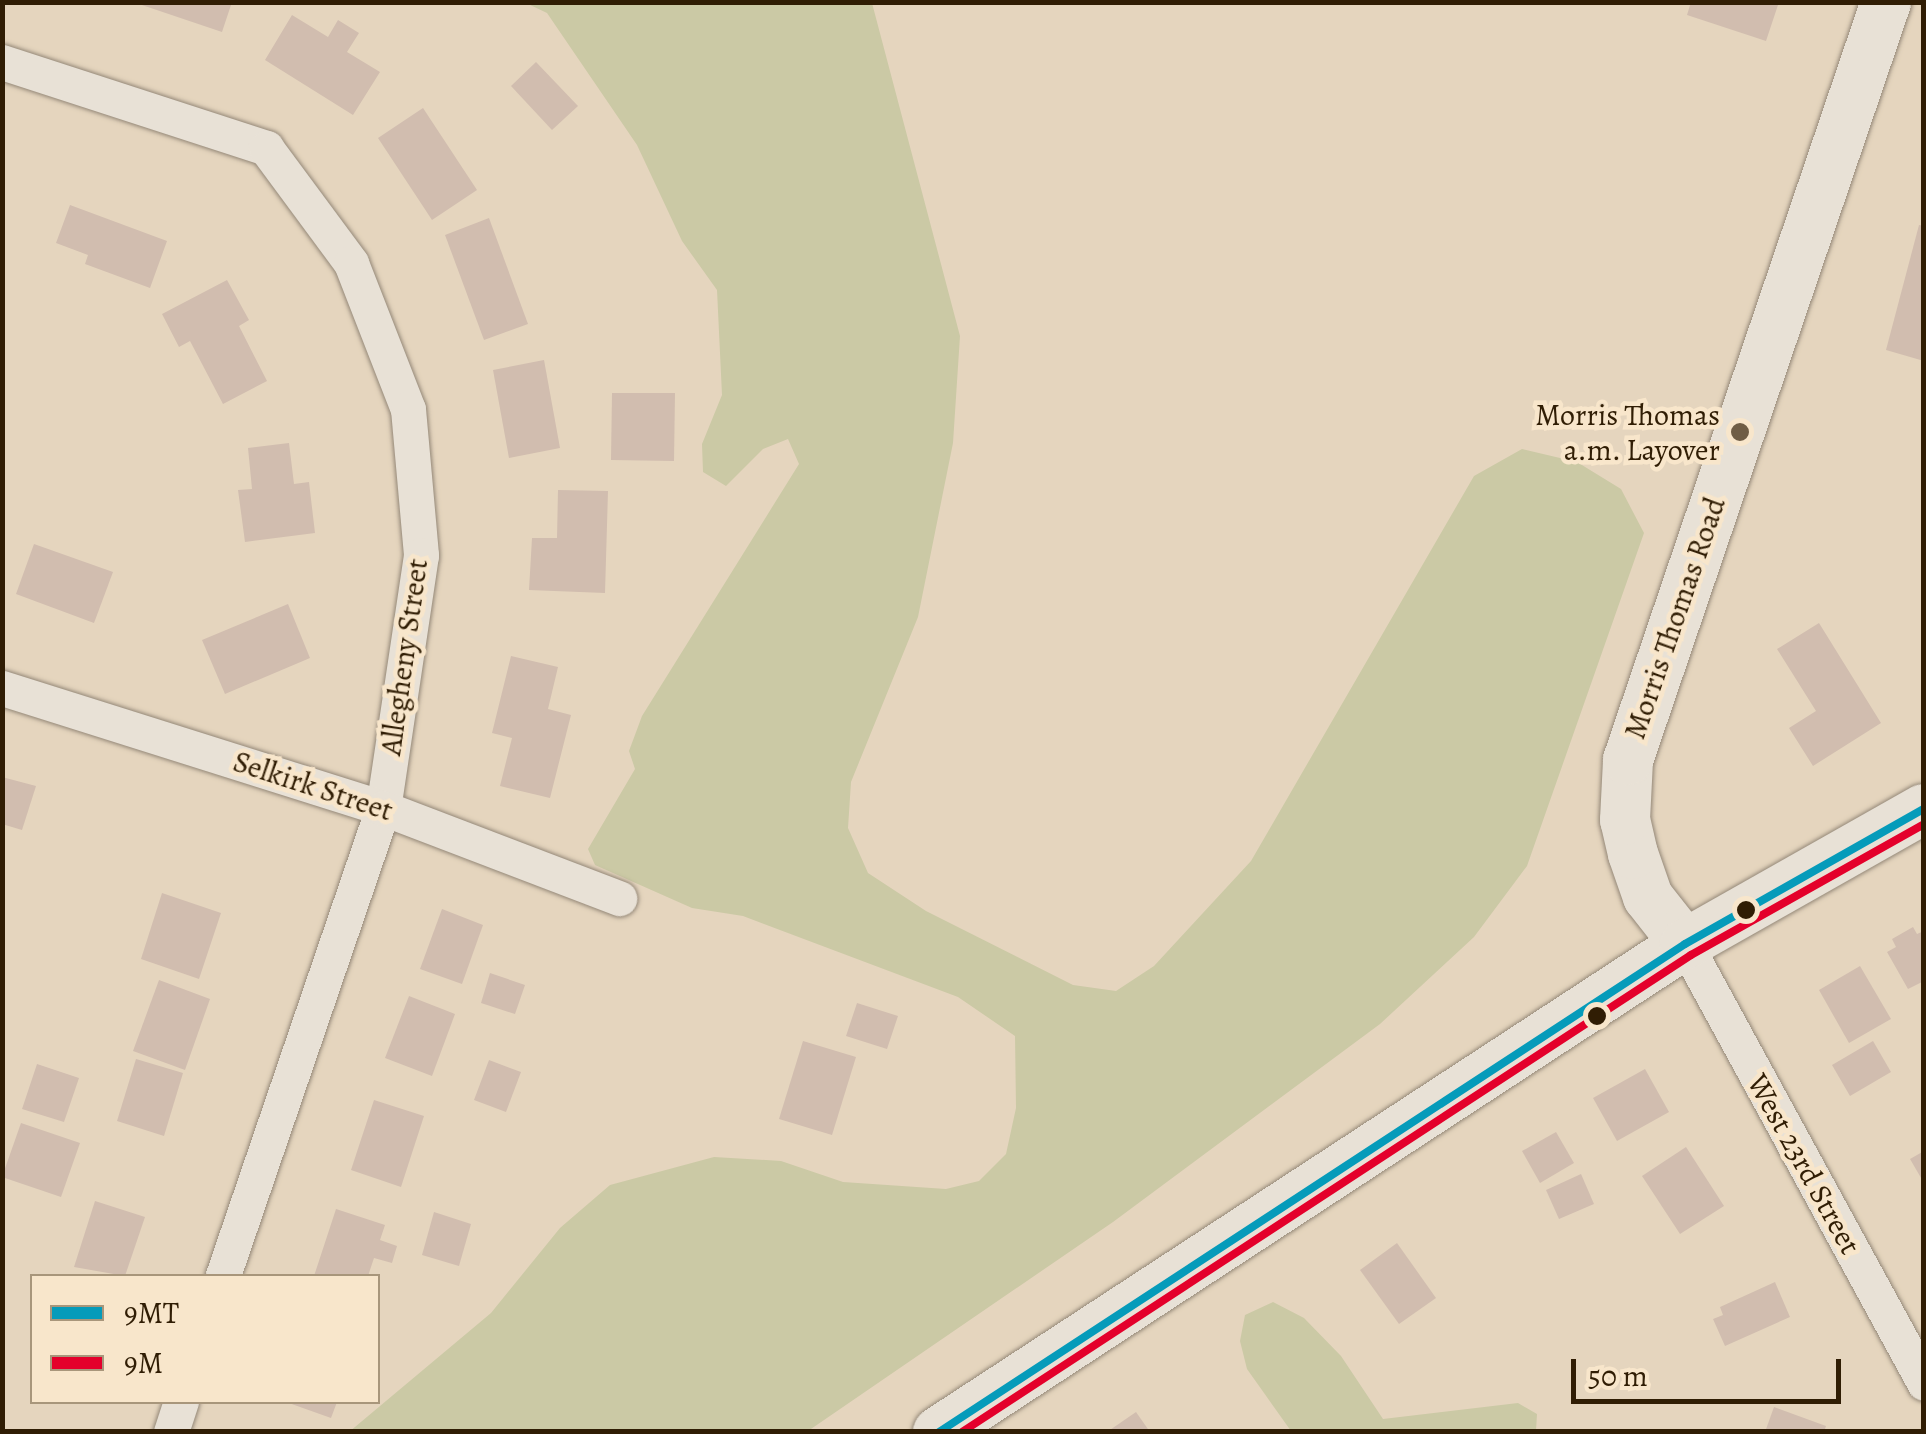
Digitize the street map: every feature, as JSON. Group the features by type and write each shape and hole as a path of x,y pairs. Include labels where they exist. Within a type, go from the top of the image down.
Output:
{"main road":[{"name":"Morris Thomas Road","path":"1684,944 1648,897 1632,854 1624,806 1628,760 1886,2"},
{"path":"938,1432 1684,944 1924,809"}],"street":[{"name":"Allegheny Street","path":"2,62 266,148 351,263 408,409 421,554 383,808 225,1274"},
{"name":"Selkirk Street","path":"2,688 383,808 619,898"},
{"name":"West 23rd Street","path":"1684,944 1924,1384"},
{"path":"171,1432 180,1404"}],"shaded area":[{"path":"526,3 872,3 960,336 953,443 918,617 851,782 848,828 868,873 926,911 1073,985 1116,991 1154,966 1251,861 1474,476 1522,449 1577,462 1621,489 1644,533 1527,866 1474,937 1380,1024 1113,1222 808,1431 349,1432 491,1313 560,1228 610,1185 714,1157 781,1161 843,1182 946,1189 979,1181 1006,1154 1016,1108 1015,1036 958,997 743,916 692,908 595,865 588,849 635,769 629,751 642,716 799,464 788,439 763,449 726,486 703,472 702,444 722,395 717,290 682,241 637,145 547,13"},
{"path":"1273,1302 1304,1318 1341,1356 1383,1419 1518,1403 1537,1414 1536,1431 1291,1431 1247,1369 1240,1341 1245,1315"}],"building":[{"path":"133,2 232,2 222,32"},
{"path":"1691,2 1779,2 1766,41 1687,15"},
{"path":"292,15 328,37 338,20 359,33 347,52 380,72 353,115 265,60"},
{"path":"536,62 578,106 552,130 511,86"},
{"path":"423,108 477,190 432,220 378,138"},
{"path":"70,205 167,241 150,288 85,264 88,255 56,243"},
{"path":"489,218 528,324 484,340 445,235"},
{"path":"1919,225 1924,226 1924,361 1886,350"},
{"path":"227,280 249,320 239,326 267,381 223,404 190,341 179,347 162,314"},
{"path":"544,360 560,448 509,458 493,370"},
{"path":"612,393 675,393 674,461 611,460"},
{"path":"289,443 294,484 309,482 315,533 245,542 238,490 252,489 248,448"},
{"path":"558,490 608,491 605,593 529,590 532,538 557,538"},
{"path":"34,544 113,572 94,623 16,594"},
{"path":"288,604 310,658 225,694 202,640"},
{"path":"1819,623 1881,723 1813,766 1789,728 1816,711 1777,649"},
{"path":"511,656 558,667 548,709 571,715 550,798 500,786 512,738 492,733"},
{"path":"2,777 36,786 22,830 2,824"},
{"path":"162,893 221,913 199,979 141,959"},
{"path":"442,909 483,925 462,984 420,969"},
{"path":"1913,927 1917,934 1924,931 1924,981 1908,989 1887,952 1896,947 1892,939"},
{"path":"1860,966 1891,1019 1849,1043 1819,990"},
{"path":"490,973 525,985 515,1014 481,1003"},
{"path":"159,980 210,999 185,1070 133,1051"},
{"path":"409,996 455,1014 432,1076 385,1058"},
{"path":"857,1003 898,1016 887,1049 846,1036"},
{"path":"803,1041 856,1057 832,1135 779,1119"},
{"path":"1873,1041 1891,1072 1850,1096 1832,1065"},
{"path":"136,1059 183,1073 164,1136 117,1121"},
{"path":"489,1060 521,1072 506,1112 474,1100"},
{"path":"37,1064 79,1078 64,1122 22,1109"},
{"path":"1645,1069 1669,1112 1617,1141 1593,1098"},
{"path":"374,1100 424,1116 401,1187 351,1170"},
{"path":"21,1123 80,1143 61,1197 2,1177"},
{"path":"1556,1132 1574,1163 1540,1183 1522,1151"},
{"path":"1686,1147 1724,1206 1680,1234 1642,1176"},
{"path":"1924,1151 1924,1183 1910,1159"},
{"path":"1581,1174 1594,1204 1559,1219 1546,1190"},
{"path":"95,1201 145,1217 126,1274 74,1267"},
{"path":"336,1209 385,1225 380,1240 397,1246 392,1263 374,1258 369,1274 315,1274"},
{"path":"434,1212 471,1224 459,1266 422,1255"},
{"path":"1397,1243 1436,1298 1399,1324 1360,1270"},
{"path":"1775,1282 1790,1317 1725,1346 1713,1319 1723,1315 1720,1307"},
{"path":"292,1404 336,1404 331,1418"},
{"path":"1774,1407 1826,1426 1824,1432 1765,1432"},
{"path":"1136,1412 1150,1432 1107,1432"}],"transit line":[{"name":"9MT","path":"939,1432 1685,944 1924,809"},
{"name":"9M","path":"962,1432 1691,955 1924,824"}],"place":[{"name":"Morris Thomas a.m. Layover","path":"1740,432"}]}
